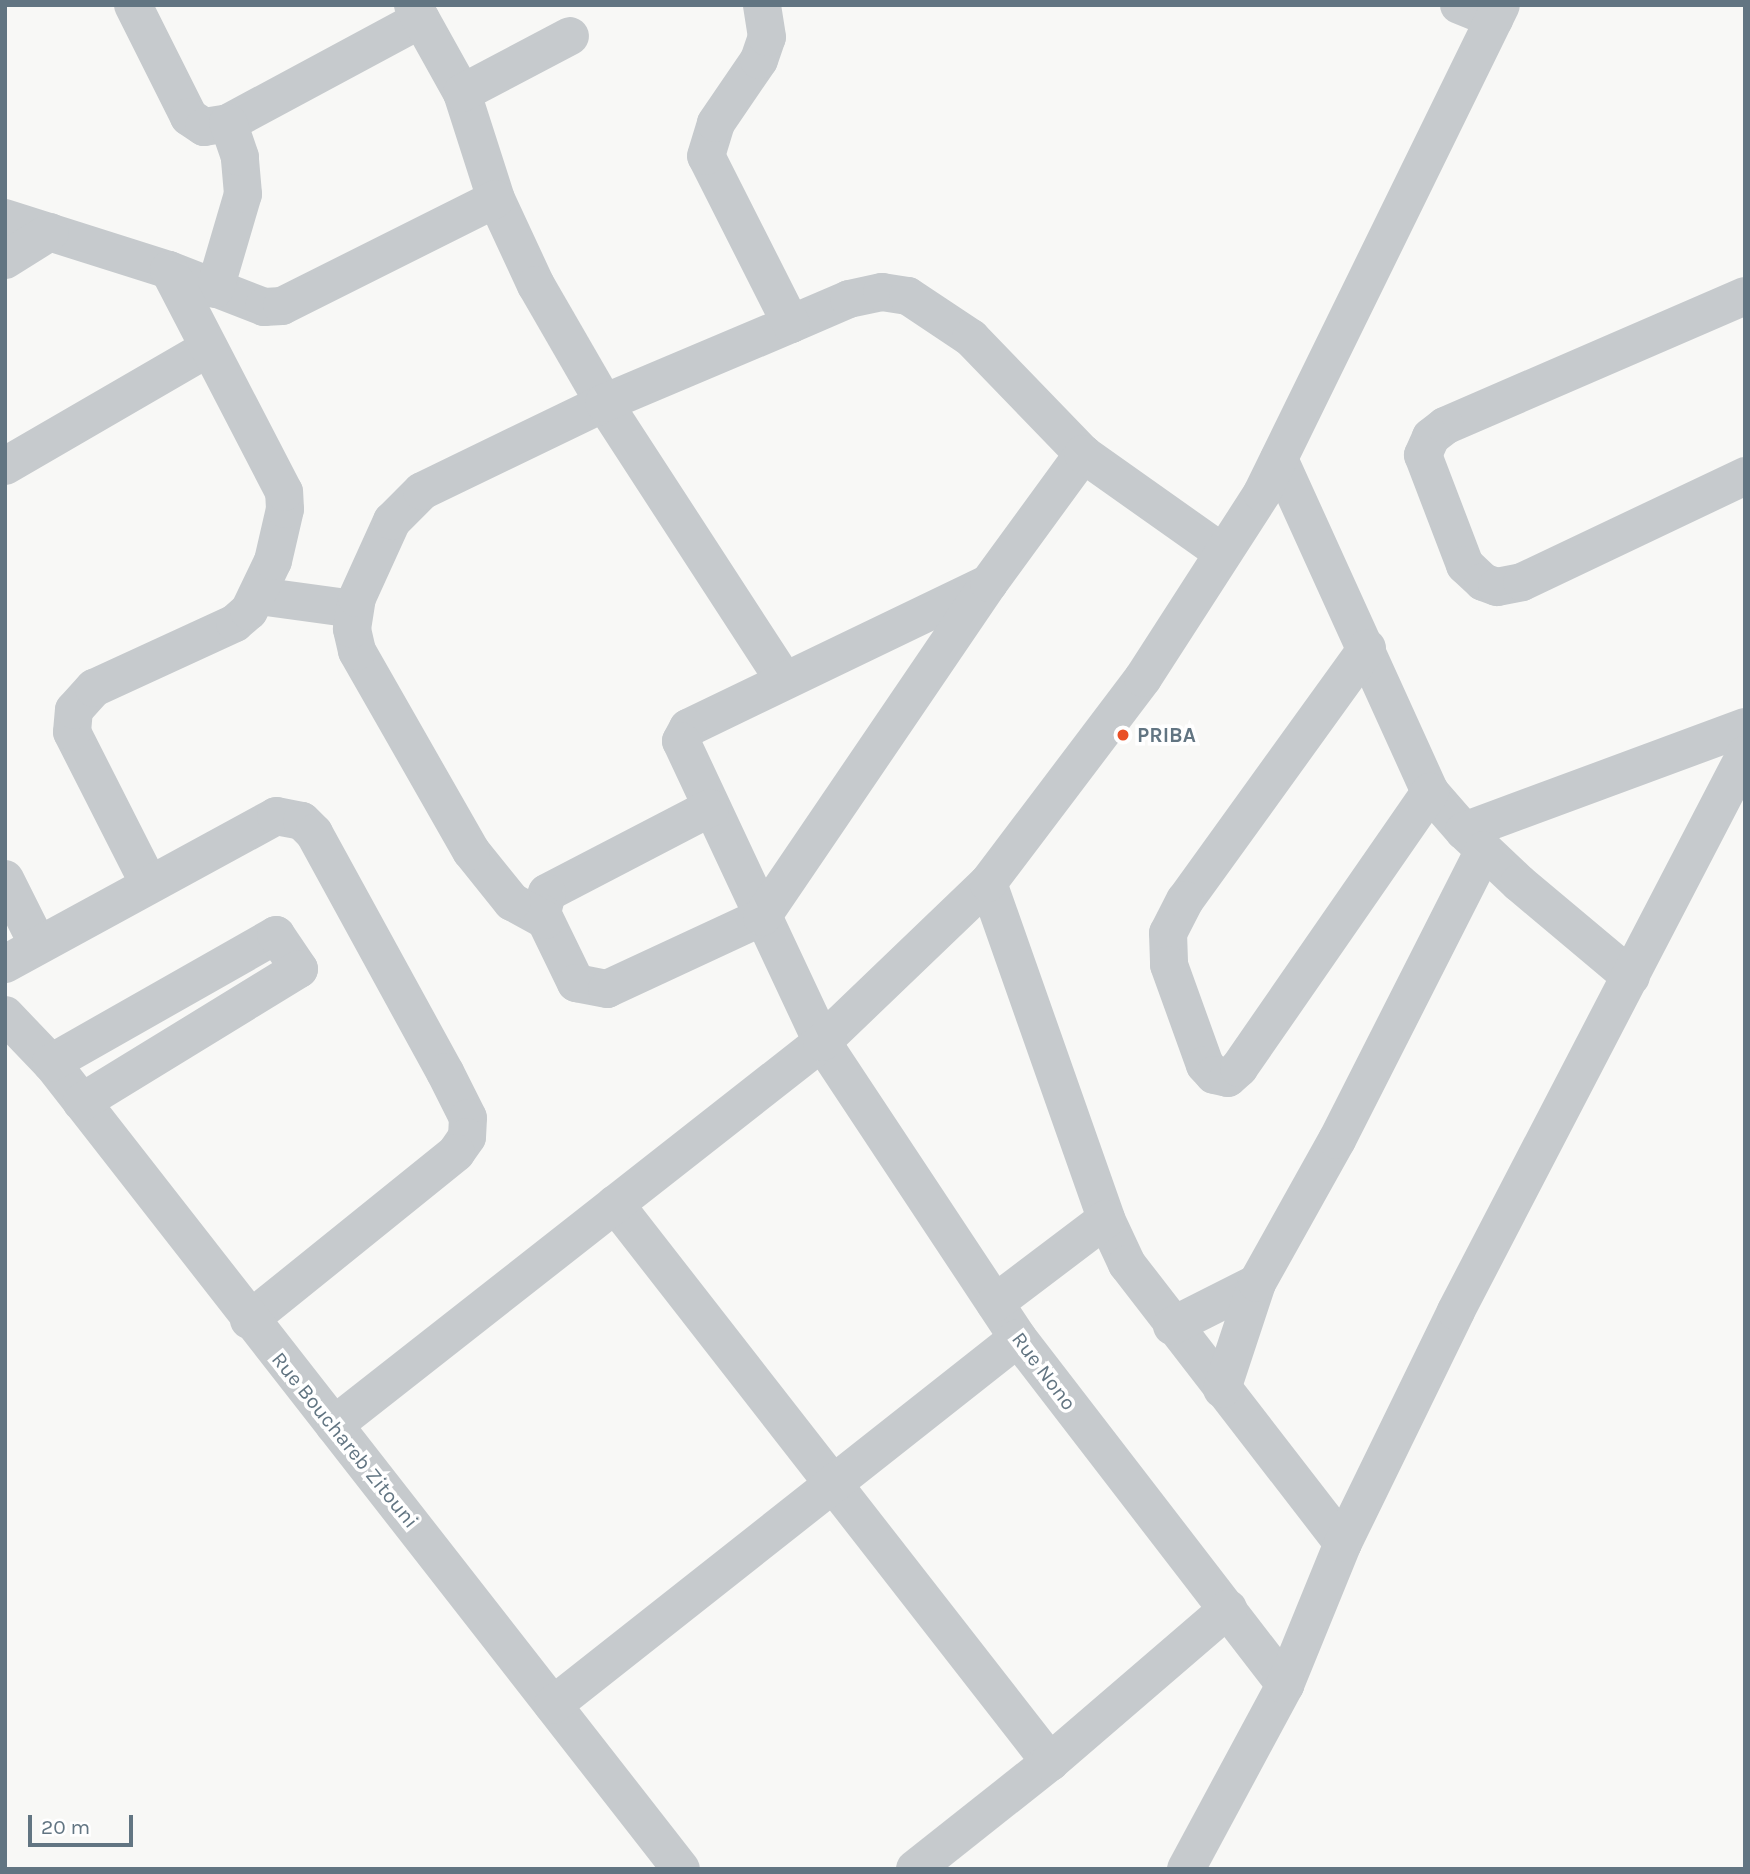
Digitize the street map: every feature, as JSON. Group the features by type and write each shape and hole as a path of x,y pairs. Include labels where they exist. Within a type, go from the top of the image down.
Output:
{"street":[{"path":"132,5 189,117 204,127 228,123 417,12 462,93 496,199 537,285 604,404 783,679 989,583"},
{"path":"762,5 767,37 759,60 716,123 706,156 790,324"},
{"path":"334,1425 822,1042 988,883 1143,678 1279,459 1485,10"},
{"path":"462,93 570,36"},
{"path":"215,289 243,194 242,165 228,123"},
{"path":"5,218 169,270 247,304 282,306 496,199"},
{"path":"5,260 50,232"},
{"path":"149,884 72,732 74,710 94,688 235,623 260,596 283,524 284,492 207,349 169,270"},
{"path":"545,920 512,902 471,851 358,651 354,609 392,522 409,500 604,404 849,299 882,292 908,296 971,338 1083,454 1223,553"},
{"path":"1745,296 1445,426 1431,437 1423,455 1465,565 1483,582 1497,587 1522,582 1745,476"},
{"path":"5,466 207,349"},
{"path":"710,808 551,888 541,907 545,920 571,977 583,987 599,990 762,917 989,583 1083,454"},
{"path":"1279,459 1430,792 1474,841 1631,976"},
{"path":"260,596 354,609"},
{"path":"1367,648 1185,900 1168,933 1169,965 1205,1065 1214,1075 1228,1078 1239,1068 1430,792"},
{"name":"Rue Nono","path":"783,679 681,734 710,808 822,1042 1017,1338 1285,1685"},
{"path":"1223,1389 1257,1283 1337,1140 1474,841 1745,727"},
{"path":"1186,1869 1285,1685 1343,1543 1456,1311 1745,755"},
{"path":"5,964 276,816 302,821 314,833 468,1118 467,1137 456,1153 249,1320"},
{"path":"5,879 38,945"},
{"path":"988,883 1106,1219 1127,1264 1172,1326 1343,1543"},
{"path":"51,1062 276,935 299,969 82,1102"},
{"name":"Rue Bouchareb Zitouni","path":"5,1015 51,1062 249,1320 681,1869"},
{"path":"615,1204 1050,1762"},
{"path":"995,1303 1106,1219"},
{"path":"1172,1326 1257,1283"},
{"path":"553,1705 1017,1338"},
{"path":"915,1869 1050,1762 1228,1609"}],"place":[{"name":"PRIBA","path":"1123,735"}]}
